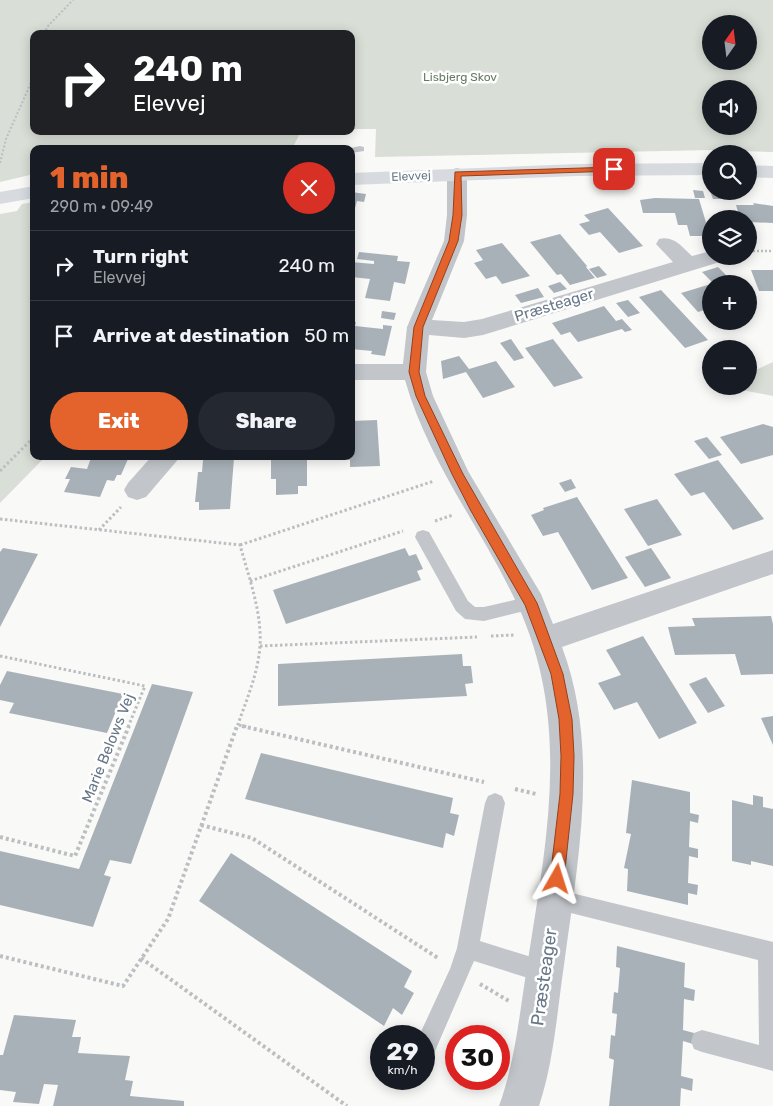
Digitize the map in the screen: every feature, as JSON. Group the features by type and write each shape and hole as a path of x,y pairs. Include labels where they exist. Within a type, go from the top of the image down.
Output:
{"street":[{"name":"Elevvej","path":"355,179 578,170 702,169"},
{"path":"757,171 773,172"},
{"name":"Præsteager","path":"457,174 457,215 454,241 418,327 414,372 420,396 457,474 531,603 557,674 566,719 568,756 566,800 555,899 529,1077 519,1106"},
{"path":"0,198 30,193"},
{"path":"666,244 688,264"},
{"name":"Præsteager","path":"418,327 464,330 483,327 702,260"},
{"path":"355,372 414,372"},
{"path":"137,490 164,460"},
{"path":"543,637 768,572"}],"lane":[{"path":"420,530 462,606 471,614 484,614 531,603"},
{"path":"435,1026 460,972 468,948 495,804"},
{"path":"555,899 771,952 771,1059 702,1041"},
{"path":"468,948 544,972"}],"path":[{"path":"46,30 73,0"},
{"path":"0,163 6,138 30,85"},
{"path":"757,251 773,251"},
{"path":"0,471 30,441"},
{"path":"0,519 240,545 457,474"},
{"path":"99,530 137,490"},
{"path":"250,581 420,530 475,508"},
{"path":"0,957 123,986 168,919 255,676 260,646 258,611 240,545"},
{"path":"260,646 543,637"},
{"name":"Marie Belows Vej","path":"0,656 145,686 76,856 0,837"},
{"path":"239,725 489,783"},
{"path":"509,787 566,800"},
{"path":"201,825 252,838 460,972 538,1019"},
{"path":"141,958 347,1106"}],"green space":[{"name":"Lisbjerg Skov","path":"0,0 773,0 773,152 757,151 757,145 702,145 702,150 375,157 376,129 355,129 355,30 30,30 30,135 299,135 294,145 30,145 30,175 0,182"},
{"path":"30,203 30,460 42,460 0,503 0,214 17,211 22,204"},
{"path":"773,362 773,396 757,393 757,369"}],"building":[{"path":"693,190 702,191 702,198 695,198"},
{"path":"355,193 366,194 364,202 357,201 355,208"},
{"path":"655,198 699,199 702,210 702,236 690,236 687,225 678,225 675,213 643,213 640,200"},
{"path":"753,203 773,206 773,223 757,222 757,210 737,210 736,205 754,205"},
{"path":"608,208 643,246 619,253 600,232 589,235 579,224 590,221 584,215"},
{"path":"560,234 595,278 570,285 561,274 557,275 530,242"},
{"path":"502,243 530,276 502,284 496,276 486,279 474,263 483,260 476,250"},
{"path":"359,252 398,256 397,261 410,262 405,284 394,282 390,301 365,298 370,279 355,277 355,262 374,264 374,261 357,259"},
{"path":"599,266 607,275 597,278 589,269"},
{"path":"718,267 726,275 705,275 702,272"},
{"path":"751,270 773,270 773,291 759,291 757,275 753,275"},
{"path":"560,282 567,289 554,293 548,286"},
{"path":"702,287 702,311 698,312 681,293"},
{"path":"538,288 544,297 521,303 515,295"},
{"path":"661,290 708,340 702,340 702,342 685,348 639,297"},
{"path":"628,300 640,313 628,317 616,303"},
{"path":"604,306 616,321 622,319 632,330 625,332 622,329 578,342 570,332 561,335 552,323"},
{"path":"382,311 396,313 394,320 381,318"},
{"path":"383,325 392,326 385,356 371,354 372,351 355,349 355,326 383,329"},
{"path":"511,339 524,358 514,361 500,343"},
{"path":"553,339 583,378 554,387 525,348"},
{"path":"459,356 469,369 496,361 515,387 483,398 466,372 443,379 441,361"},
{"path":"377,420 380,466 350,467 350,460 355,460 355,421"},
{"path":"763,424 773,427 773,455 741,464 720,437"},
{"path":"707,437 722,455 709,459 694,441"},
{"path":"90,460 128,460 121,475 117,475 114,481 107,480 100,497 64,492 70,479 65,479 71,467 87,469"},
{"path":"203,460 234,460 230,509 199,510 199,502 195,502 198,472 202,472"},
{"path":"271,460 307,460 307,486 298,486 298,494 276,495 276,479 271,479"},
{"path":"718,460 764,519 733,530 704,492 691,496 674,474"},
{"path":"571,479 576,488 565,492 559,483"},
{"path":"577,497 628,578 592,590 558,532 543,536 531,515 544,510 543,508"},
{"path":"657,499 682,535 648,546 624,509"},
{"path":"3,548 38,554 0,627 0,552"},
{"path":"405,548 409,556 416,554 423,569 417,571 421,580 286,624 273,590"},
{"path":"651,548 671,578 645,587 625,557"},
{"path":"771,616 773,624 773,674 741,675 735,654 675,655 668,627 695,626 692,618"},
{"path":"643,636 697,723 659,739 637,702 614,710 598,683 621,675 606,650"},
{"path":"462,654 463,666 471,666 473,683 465,684 467,696 278,706 278,664"},
{"path":"7,671 123,694 107,733 9,713 14,703 0,700 0,685"},
{"path":"706,677 725,706 708,713 689,684"},
{"path":"152,684 193,692 131,864 110,860 104,875 111,877 93,927 0,905 0,851 79,869"},
{"path":"773,716 773,745 761,718"},
{"path":"261,753 453,798 450,813 459,815 454,836 446,833 443,848 245,799"},
{"path":"632,780 690,792 690,813 699,815 698,823 690,821 689,847 698,849 698,858 689,856 688,883 698,885 697,895 688,893 688,905 627,891 628,869 624,868 631,834 626,833"},
{"path":"753,795 763,797 763,807 773,809 773,866 751,861 751,865 732,861 732,800 753,805"},
{"path":"231,853 412,971 404,987 414,993 402,1015 393,1008 384,1025 383,1025 199,901"},
{"path":"617,946 685,963 684,987 695,990 694,1001 684,999 683,1030 694,1033 693,1044 683,1041 681,1076 693,1079 692,1091 681,1088 680,1106 609,1106 614,1060 609,1058 611,1035 615,1036 617,1014 612,1013 614,992 618,993 620,968 616,967"},
{"path":"14,1015 76,1020 72,1037 81,1037 78,1053 130,1056 125,1080 133,1081 130,1096 184,1101 184,1106 53,1106 58,1085 44,1084 39,1104 13,1102 16,1092 0,1090 0,1055 3,1055"}],"route":[{"path":"557,879 568,756 566,719 557,674 531,603 457,474 420,396 414,372 418,327 454,241 457,215 457,174 614,169"}]}
